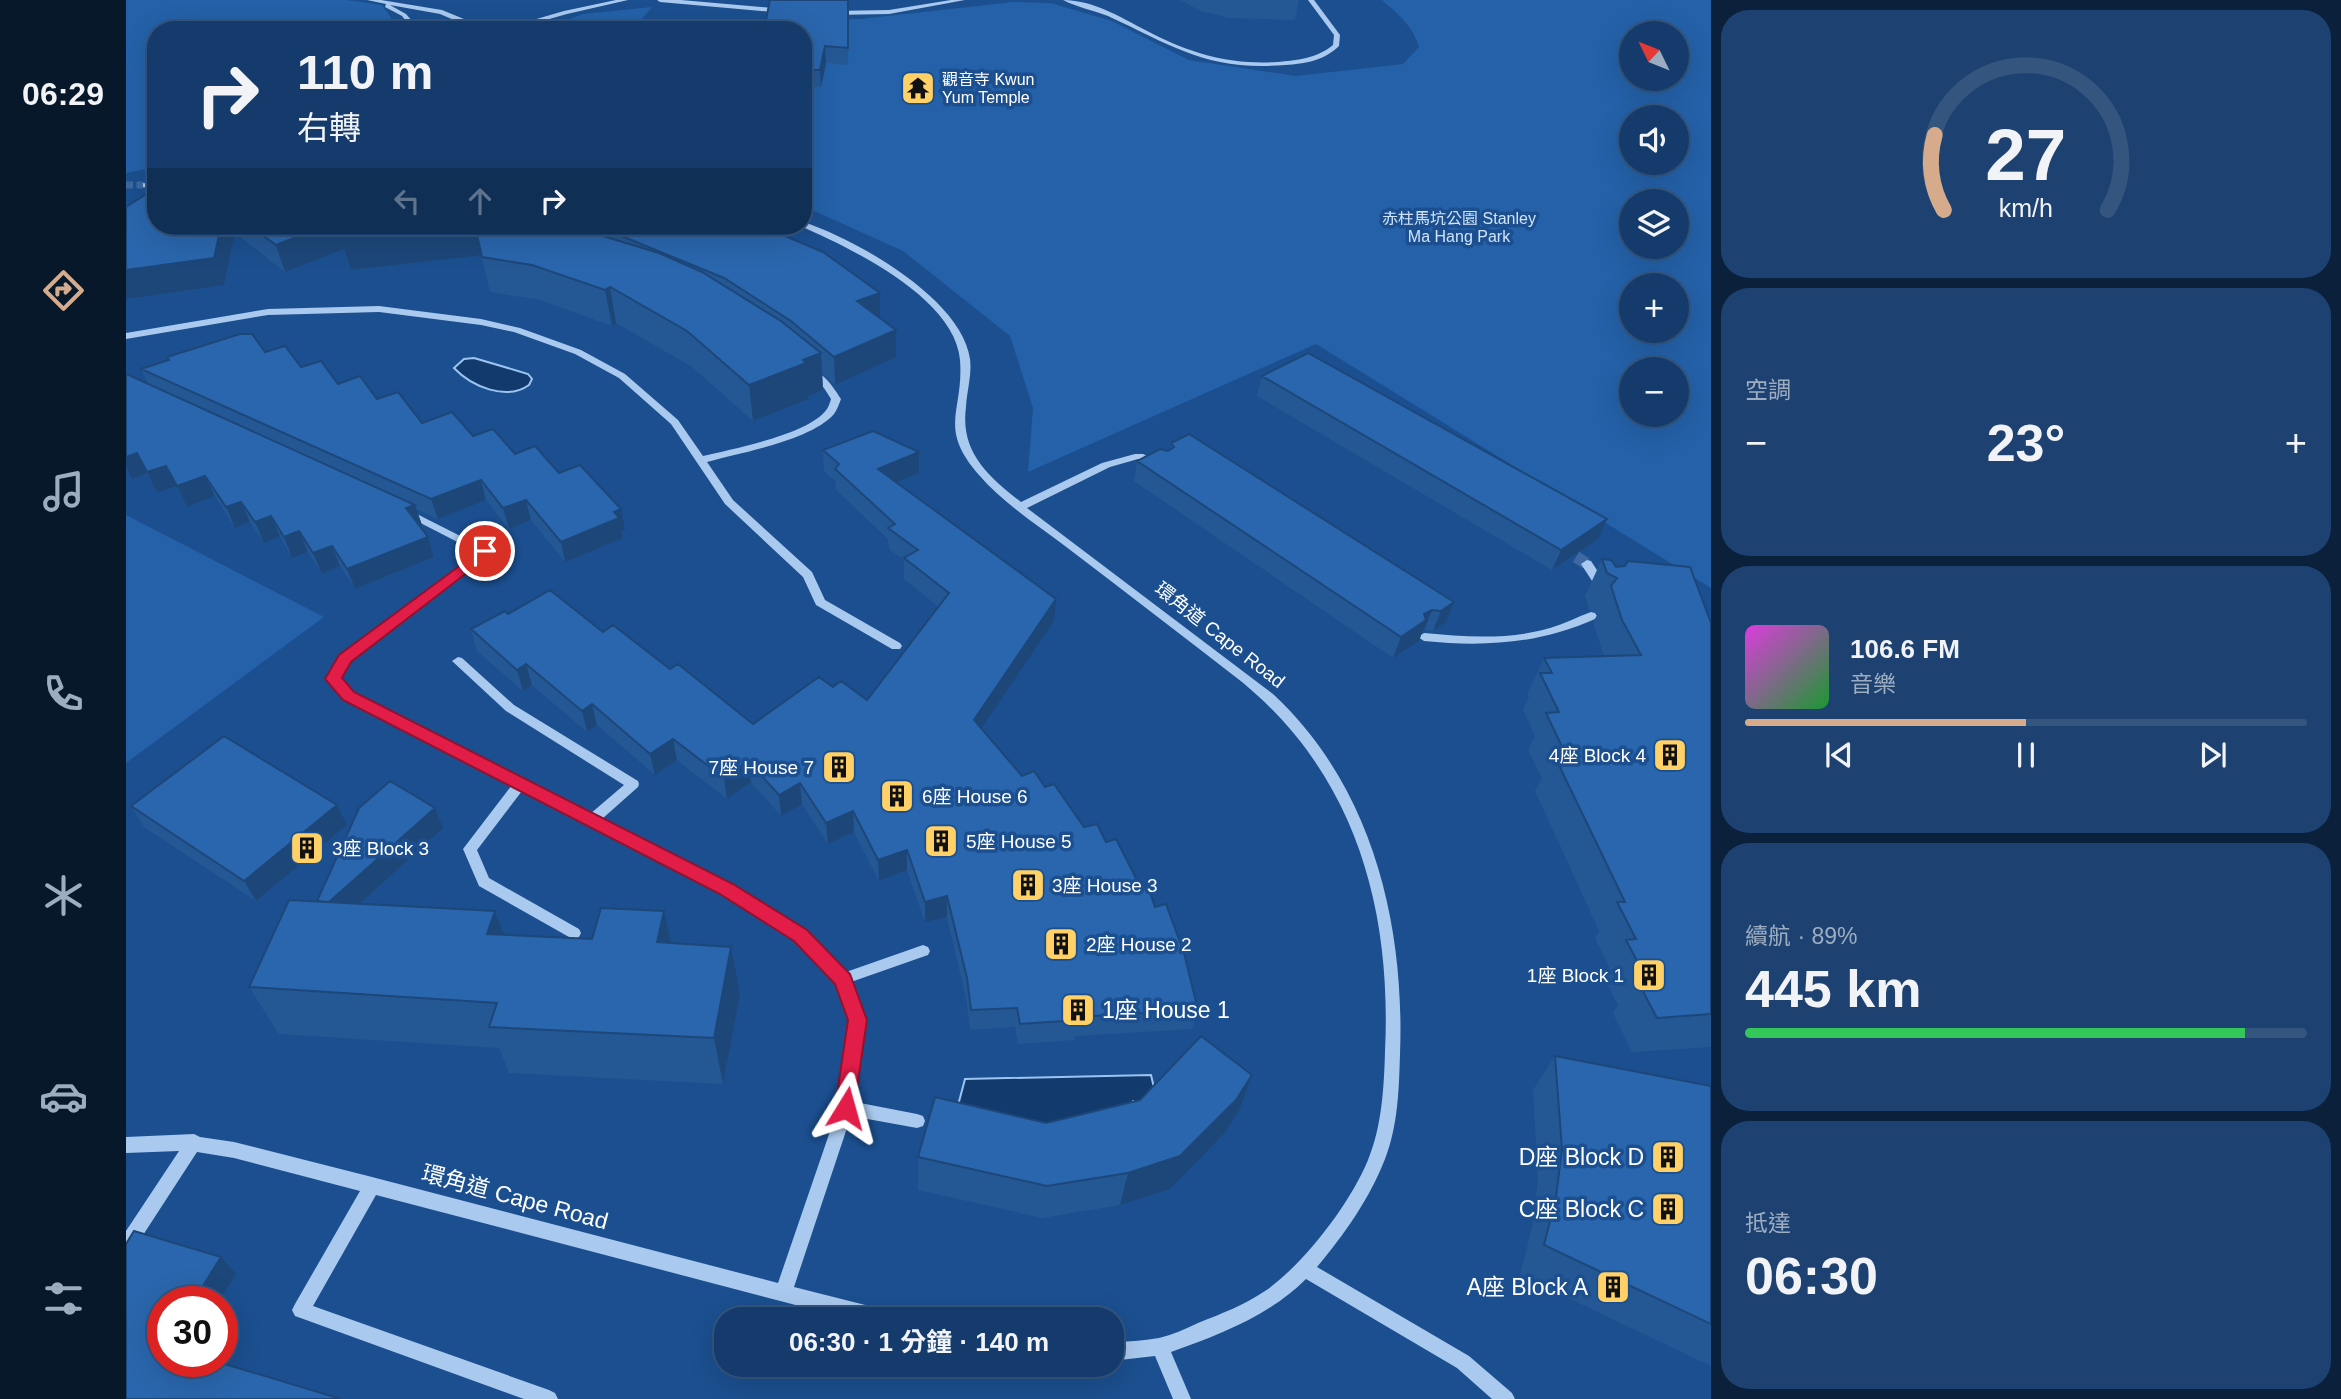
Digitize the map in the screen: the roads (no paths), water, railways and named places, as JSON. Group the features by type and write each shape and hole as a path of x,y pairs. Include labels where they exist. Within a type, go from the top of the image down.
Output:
{"street":[{"path":"372,0 442,12 463,21"},
{"path":"372,0 404,15 409,21"},
{"path":"530,21 625,0"},
{"path":"660,0 793,11"},
{"path":"821,13 889,12 962,0"},
{"path":"1066,0 1096,9 1192,54 1228,62 1267,65 1317,58 1336,46 1337,35 1311,0"},
{"name":"環角道 Cape Road","path":"812,228 857,250 900,277 948,322 957,334 965,358 958,419 964,447 984,475 1020,507 1257,687 1297,726 1334,777 1363,835 1382,905 1394,968 1395,1035 1390,1105 1374,1168 1329,1236 1280,1291 1238,1318 1160,1347 1124,1351"},
{"path":"126,336 231,317 302,309 411,311 481,322 568,348 622,376 675,422 729,502 808,575 820,602 828,610 897,646"},
{"path":"702,460 803,430 830,415 835,404 834,393 802,364"},
{"path":"1020,507 1106,465 1139,457 1163,466"},
{"path":"390,505 485,551 345,659 333,679 349,696 726,889 801,935 843,979 857,1020 846,1108 784,1292"},
{"path":"1587,565 1597,576 1604,591 1602,598"},
{"path":"1424,637 1473,643 1508,640 1565,629 1591,616"},
{"path":"458,662 510,708 633,783 592,820"},
{"path":"520,784 470,849 484,882 574,933"},
{"path":"843,979 923,951"},
{"path":"846,1108 917,1121"},
{"name":"環角道 Cape Road","path":"126,1145 154,1141 194,1142 372,1185 840,1307"},
{"path":"126,1246 194,1142"},
{"path":"372,1185 301,1310 549,1399"},
{"path":"1303,1268 1463,1362 1506,1399"},
{"path":"1160,1347 1182,1399"}],"tunnel":[{"path":"126,185 146,185"},
{"path":"1561,547 1587,564"}],"place":[{"name":"觀音寺 Kwun Yum Temple","path":"918,88"},
{"name":"4座 Block 4","path":"1670,755"},
{"name":"7座 House 7","path":"839,767"},
{"name":"6座 House 6","path":"897,796"},
{"name":"5座 House 5","path":"941,841"},
{"name":"3座 Block 3","path":"307,848"},
{"name":"3座 House 3","path":"1028,885"},
{"name":"2座 House 2","path":"1061,944"},
{"name":"1座 Block 1","path":"1649,975"},
{"name":"1座 House 1","path":"1078,1010"},
{"name":"D座 Block D","path":"1668,1157"},
{"name":"C座 Block C","path":"1668,1209"},
{"name":"A座 Block A","path":"1613,1287"}],"park label":[{"name":"赤柱馬坑公園 Stanley Ma Hang Park","path":"1459,227"}]}
